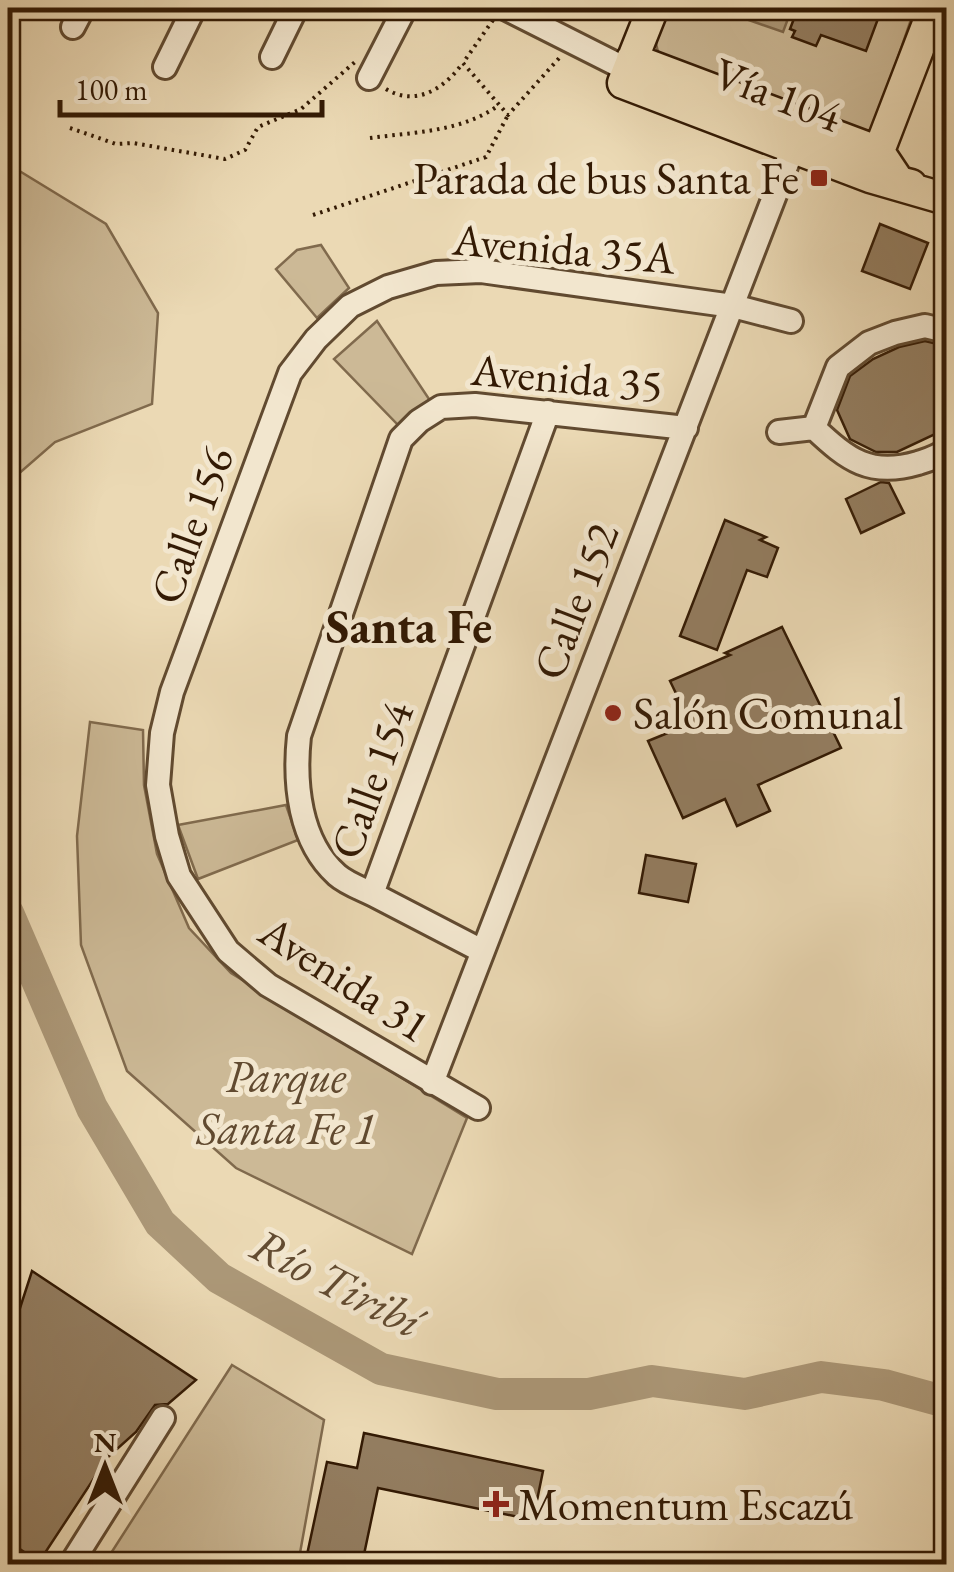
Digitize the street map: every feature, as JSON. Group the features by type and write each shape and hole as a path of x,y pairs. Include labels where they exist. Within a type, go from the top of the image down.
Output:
{"main road":[{"path":"630,65 653,8"},
{"name":"Vía 104","path":"880,170 934,8"},
{"name":"Vía 104","path":"880,170 792,148 623,84 630,65 946,197"}],"street":[{"path":"165,67 194,8"},
{"path":"272,57 296,8"},
{"path":"374,74 405,8"},
{"path":"507,8 630,65"},
{"name":"Calle 152","path":"432,1083 792,148"},
{"name":"Avenida 35A","path":"388,286 436,272 481,271 733,306 791,321"},
{"name":"Calle 156","path":"167,836 158,786 162,733 172,692 290,373 316,339 350,306 388,286"},
{"path":"814,428 838,367 868,344 926,326 946,331"},
{"name":"Avenida 35","path":"372,894 338,876 321,854 308,832 296,767 299,736 401,440 419,421 441,407 475,405 686,428"},
{"name":"Calle 154","path":"372,894 548,412"},
{"path":"779,432 814,428 842,454 879,469 911,465 938,457 946,450"},
{"name":"Avenida 31","path":"167,836 178,876 228,951 268,984 478,1108"},
{"path":"372,894 482,951"},
{"path":"71,1564 163,1418"}],"path":[{"path":"70,128 116,144 226,158 245,150 258,126 301,109 352,63 374,74 394,94 429,93 452,79 507,8"},
{"path":"313,215 486,156 508,114 574,42"},
{"path":"463,63 508,114"},
{"path":"370,138 465,123 500,105"}],"green space":[{"path":"667,8 915,8 876,121 871,131 863,134 661,57 656,39"},
{"path":"8,164 106,224 158,313 152,404 55,442 8,483"},
{"path":"321,245 349,288 317,318 276,269 297,250"},
{"path":"377,321 431,402 401,428 334,359"},
{"name":"Parque Santa Fe 1","path":"90,722 143,730 144,785 157,854 189,928 231,973 467,1118 412,1254 236,1168 127,1071 81,945 77,836"},
{"path":"286,805 298,840 198,879 178,825"},
{"path":"232,1365 324,1420 298,1564 104,1564"}],"shaded area":[{"path":"792,8 783,32 723,11"}],"building":[{"path":"798,8 882,8 866,51 821,35 816,46 792,37 795,31 790,29"},
{"path":"880,224 928,243 910,289 862,271"},
{"path":"925,341 946,346 946,429 897,452 876,452 850,439 837,410 850,376 873,359"},
{"path":"881,482 889,483 904,513 861,533 846,499"},
{"path":"725,520 766,537 760,540 778,548 767,577 747,570 717,650 680,636"},
{"path":"782,627 841,748 758,785 770,811 737,826 725,799 683,818 648,741 675,730 667,713 682,706 670,681"},
{"path":"646,855 696,864 688,902 639,893"},
{"path":"32,1271 196,1380 168,1404 155,1405 136,1432 108,1457 39,1562 8,1541 8,1345"},
{"name":"Momentum Escazú","path":"364,1433 543,1471 533,1520 378,1488 362,1564 305,1564 327,1462 357,1468"}],"waterway":[{"name":"Río Tiribí","path":"8,913 92,1108 160,1223 219,1278 381,1369 497,1394 589,1394 652,1381 745,1394 821,1377 884,1385 946,1402"}],"place":[{"name":"Parada de bus Santa Fe","path":"819,178"},
{"name":"Salón Comunal","path":"613,713"},
{"name":"Momentum Escazú","path":"496,1504"}],"district":[{"name":"Santa Fe","path":"409,626"}]}
